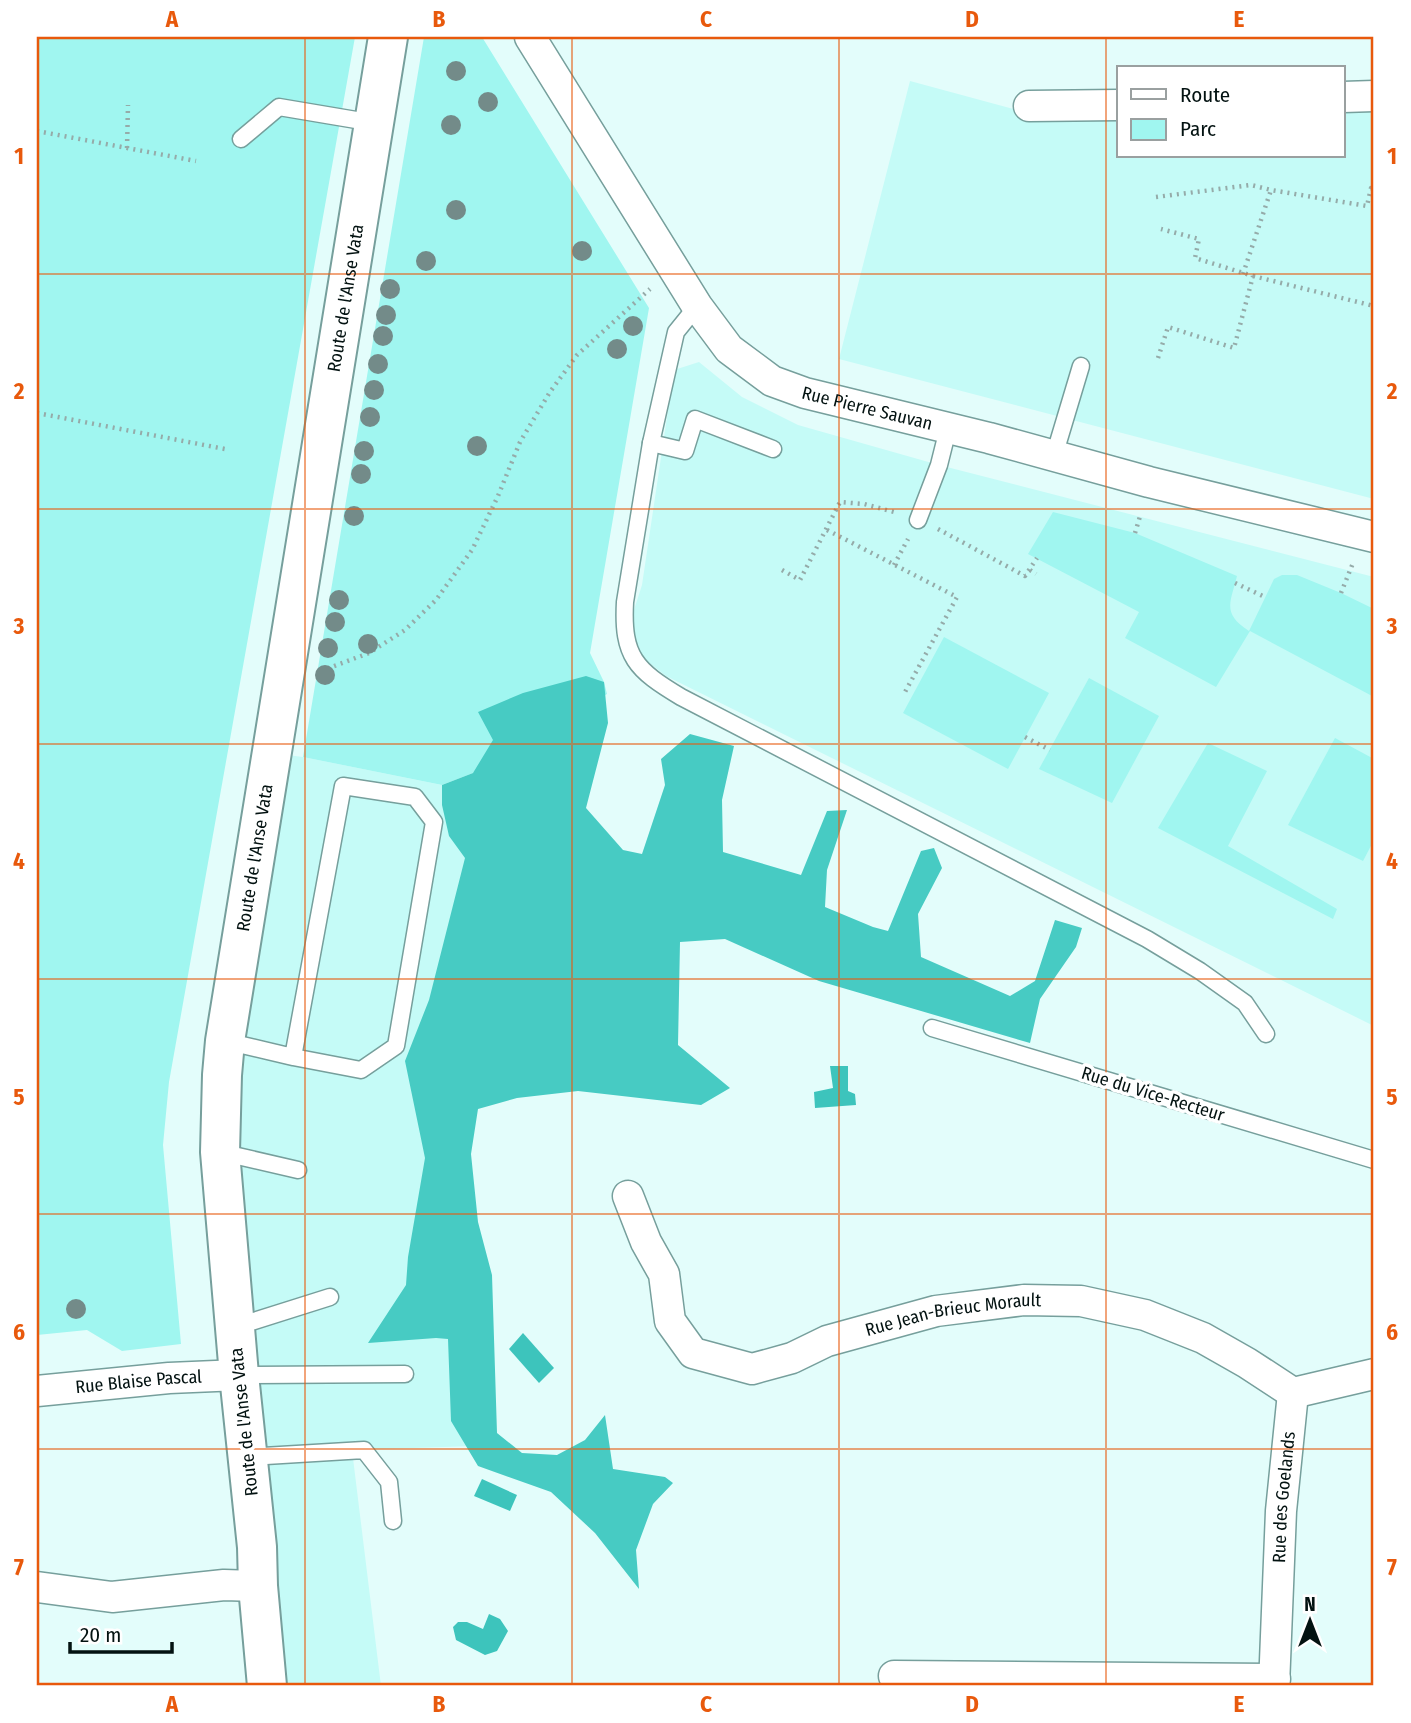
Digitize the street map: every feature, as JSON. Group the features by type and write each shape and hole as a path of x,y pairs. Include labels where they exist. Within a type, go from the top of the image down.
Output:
{"main road":[{"name":"Route de l'Anse Vata","path":"267,1686 257,1547 220,1152 222,1075 225,1041 388,37"}],"street":[{"name":"Rue Pierre Sauvan","path":"530,37 698,306 729,349 772,381 805,393 1374,537"},
{"path":"1344,97 1374,96"},
{"path":"1029,106 1117,105"},
{"name":"Rue Jean-Brieuc Morault","path":"628,1196 646,1242 663,1274 670,1321 693,1353 752,1369 792,1358 827,1341 936,1311 1024,1300 1081,1301 1144,1315 1203,1338 1293,1393"},
{"path":"1293,1393 1374,1374"},
{"name":"Rue Blaise Pascal","path":"37,1391 189,1377 239,1376"},
{"name":"Rue des Goelands","path":"1274,1683 1281,1511 1293,1393"},
{"path":"37,1587 112,1597 224,1585 258,1586"},
{"path":"894,1676 1274,1683"}],"lane":[{"path":"241,139 279,107 374,123"},
{"path":"698,306 676,332 652,443 625,602 624,625 633,658 642,670 681,697 1147,939 1200,971 1245,1003 1266,1034"},
{"path":"1054,456 1081,366"},
{"path":"652,443 685,451 695,419 773,450"},
{"path":"918,520 939,465 948,429"},
{"path":"225,1041 293,1057 361,1070 396,1046 434,822 415,797 343,786 293,1057"},
{"name":"Rue du Vice-Recteur","path":"932,1028 1374,1160"},
{"path":"220,1152 298,1170"},
{"path":"235,1326 330,1297"},
{"path":"239,1376 405,1374"},
{"path":"248,1458 364,1450 389,1482 393,1521"}],"path":[{"path":"127,148 128,104"},
{"path":"37,131 196,161"},
{"path":"1156,197 1251,185 1367,206 1371,188 1374,189"},
{"path":"1243,274 1271,190"},
{"path":"1161,229 1199,239 1195,258 1243,274 1374,306"},
{"path":"283,685 369,653 405,630 436,600 472,550 520,442 550,392 577,355 674,267"},
{"path":"1158,358 1168,327 1234,348 1253,276"},
{"path":"37,413 225,449"},
{"path":"782,570 800,580 840,502 878,507 918,520 1025,576 1037,558"},
{"path":"827,530 917,580 957,597 905,692"},
{"path":"1030,570 1036,574"},
{"path":"1235,583 1265,597"},
{"path":"1025,737 1050,750"}],"shaded area":[{"path":"910,81 1036,115 1117,113 1117,158 1344,158 1344,107 1374,106 1374,499 839,359"},
{"path":"699,362 742,397 798,425 939,465 1374,577 1374,1026 666,676 643,658 631,638 632,616 642,585 674,370"},
{"path":"586,676 604,682 608,723 586,808 623,850 642,854 665,785 661,759 690,734 734,746 722,800 723,852 801,875 827,811 847,810 827,870 825,907 888,931 921,851 934,848 942,868 918,914 921,957 1010,996 1035,981 1055,920 1082,928 1076,947 1040,999 1030,1043 819,981 725,939 680,942 678,1045 730,1088 701,1105 578,1091 517,1098 478,1109 471,1154 478,1222 492,1275 497,1433 522,1453 557,1455 585,1440 605,1415 613,1469 665,1477 673,1483 653,1504 636,1550 639,1589 595,1533 551,1492 478,1466 451,1421 448,1339 368,1343 406,1285 408,1257 425,1158 405,1061 429,1000 465,858 449,836 442,805 442,785 473,773 493,740 478,712 523,693"},
{"path":"272,753 556,808 460,1092 475,1446 352,1450 381,1686 267,1686 220,1152"},
{"path":"830,1066 848,1066 848,1091 855,1094 856,1105 815,1108 814,1092 833,1088"},
{"path":"523,1333 554,1368 539,1383 509,1349"},
{"path":"482,1479 517,1495 510,1511 474,1496"},
{"path":"489,1614 500,1619 508,1631 497,1651 485,1655 456,1640 453,1627 458,1622 467,1622 483,1629"}],"green space":[{"path":"37,37 355,37 169,1082 163,1145 181,1344 122,1351 87,1330 37,1335"},
{"path":"424,37 482,37 649,308 590,653 607,694 473,773 442,785 303,757"},
{"path":"1053,512 1135,533 1237,576 1230,606 1231,613 1240,625 1249,631 1274,579 1282,575 1297,575 1374,609 1374,697 1250,631 1216,687 1125,638 1139,612 1028,554"},
{"path":"944,637 1049,693 1008,769 903,713"},
{"path":"1089,678 1159,716 1112,803 1039,769"},
{"path":"1335,738 1374,759 1374,840 1363,861 1288,825"},
{"path":"1208,743 1267,771 1228,846 1337,909 1333,919 1158,828"}]}
